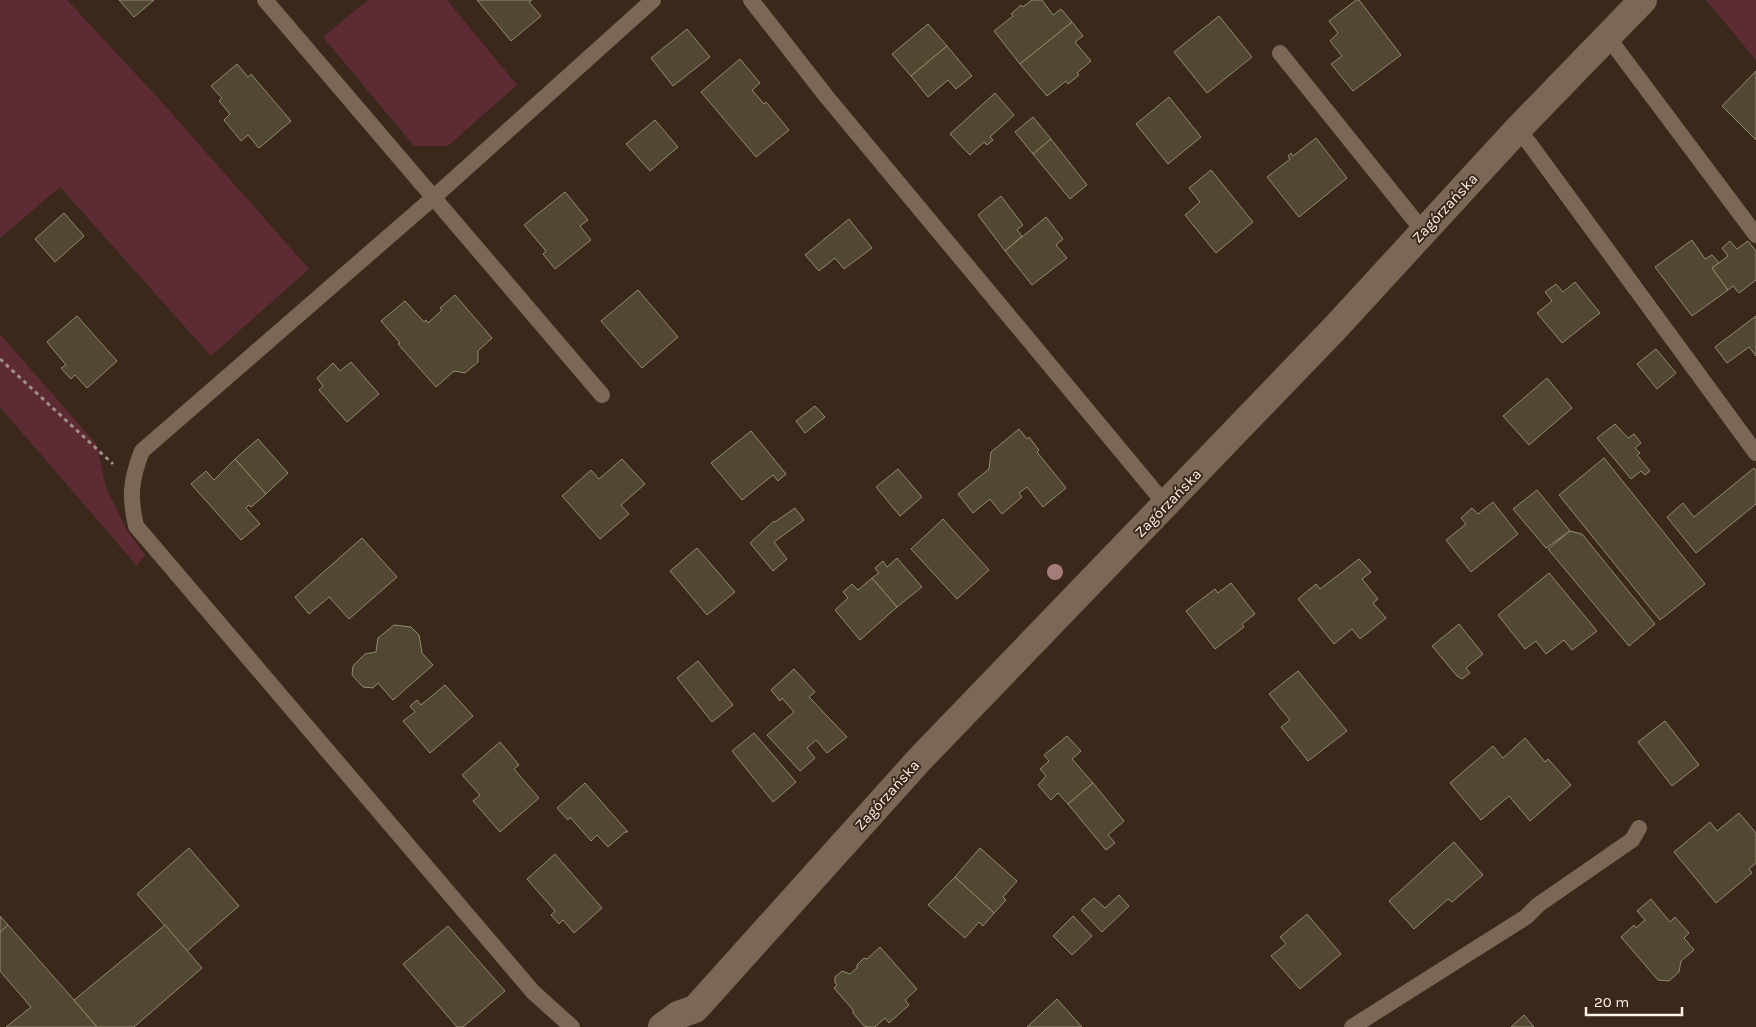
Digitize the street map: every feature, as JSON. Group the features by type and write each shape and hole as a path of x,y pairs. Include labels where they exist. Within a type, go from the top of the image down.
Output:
{"street":[{"name":"Zagórzańska","path":"662,1027 678,1015 692,1018 920,759 1335,328 1517,130 1643,0"}],"lane":[{"path":"265,0 602,395"},
{"path":"572,1027 533,992 136,526 131,507 132,483 142,451 433,198 653,0"},
{"path":"751,0 826,96 1166,505"},
{"path":"1607,36 1756,235"},
{"path":"1280,53 1424,232"},
{"path":"1517,130 1535,151 1756,453"},
{"path":"1352,1027 1526,917 1538,904 1632,840 1639,828"}],"path":[{"path":"0,359 132,483"}],"shaded area":[{"path":"0,0 67,0 160,100 309,269 211,356 60,187 0,238"},
{"path":"368,0 447,0 517,85 448,146 414,146 323,37"},
{"path":"1706,0 1756,0 1756,60"},
{"path":"0,334 97,445 106,488 128,532 145,555 137,566 0,407"}],"building":[{"path":"119,0 154,0 134,17"},
{"path":"477,0 532,0 529,2 541,16 511,41"},
{"path":"1032,0 1042,0 1053,15 1061,9 1072,22 1020,64 994,31 1013,16 1011,14 1021,5 1023,7"},
{"path":"1356,0 1359,0 1401,55 1353,91 1331,64 1342,56 1330,41 1338,33 1329,21"},
{"path":"1219,16 1252,57 1207,93 1174,52"},
{"path":"1072,22 1083,36 1075,42 1091,61 1068,84 1066,81 1047,96 1020,64"},
{"path":"928,24 947,46 911,76 892,54"},
{"path":"687,29 710,57 673,86 651,58"},
{"path":"947,46 972,76 956,89 948,80 928,97 911,76"},
{"path":"740,59 760,83 752,90 764,104 766,102 789,130 756,157 701,92"},
{"path":"237,64 248,77 251,74 291,121 259,148 248,135 241,141 224,120 230,114 219,101 222,98 211,86"},
{"path":"1756,71 1756,140 1722,106"},
{"path":"995,93 1014,115 990,137 993,140 987,145 984,142 970,155 950,134"},
{"path":"1169,97 1201,137 1168,164 1136,124"},
{"path":"1033,117 1051,139 1033,154 1015,132"},
{"path":"655,120 678,147 650,171 626,144"},
{"path":"1316,138 1347,178 1299,217 1267,177 1290,159 1288,156 1291,153 1293,156"},
{"path":"1051,139 1087,185 1070,199 1033,154"},
{"path":"1211,170 1253,222 1216,253 1185,215 1200,202 1189,188"},
{"path":"565,192 588,220 580,226 591,240 555,269 543,254 546,251 524,225"},
{"path":"1001,196 1023,225 1017,230 1022,236 1005,251 978,215"},
{"path":"64,213 84,236 55,262 35,239"},
{"path":"1046,217 1063,239 1056,245 1067,258 1032,285 1005,251"},
{"path":"849,219 872,248 844,269 835,258 819,271 805,255"},
{"path":"1692,240 1705,259 1712,255 1719,263 1712,268 1728,290 1692,316 1655,267"},
{"path":"1730,241 1737,249 1748,241 1756,251 1756,280 1739,293 1733,286 1728,290 1712,268 1728,256 1722,248"},
{"path":"1575,282 1600,313 1562,343 1537,313 1552,301 1545,292 1556,284 1563,292"},
{"path":"638,290 678,337 642,368 601,321"},
{"path":"455,295 492,338 478,351 478,362 465,373 454,371 436,387 398,344 400,343 381,321 405,301 424,322 426,320 428,323 442,310 440,308"},
{"path":"77,316 117,361 87,388 75,375 71,379 61,368 66,365 47,342"},
{"path":"1756,316 1756,356 1749,347 1727,363 1715,347"},
{"path":"1656,349 1676,373 1657,389 1637,364"},
{"path":"351,362 379,394 347,422 319,390 323,386 317,378 333,363 340,371"},
{"path":"1547,378 1572,408 1529,445 1503,416"},
{"path":"815,406 825,417 805,433 796,421"},
{"path":"1615,424 1628,438 1634,434 1641,443 1635,448 1640,453 1637,455 1650,471 1645,475 1641,471 1631,479 1597,438"},
{"path":"1019,429 1027,439 1029,437 1039,450 1037,452 1066,488 1043,507 1027,487 1019,493 1022,497 1002,514 990,499 973,513 958,494 989,469 991,452"},
{"path":"751,431 786,474 778,481 773,475 742,500 711,463"},
{"path":"258,439 288,473 266,494 235,459"},
{"path":"1604,458 1705,584 1660,620 1559,495"},
{"path":"235,459 266,494 251,507 249,505 246,508 260,524 241,540 191,484 206,471 214,480"},
{"path":"622,459 645,484 621,505 629,514 600,539 562,496 591,470 599,479"},
{"path":"1754,468 1756,471 1756,504 1696,553 1667,517 1683,503 1694,517"},
{"path":"898,469 922,497 900,516 876,487"},
{"path":"1537,490 1570,531 1546,548 1513,509"},
{"path":"1493,502 1518,534 1471,572 1446,540 1466,524 1461,518 1472,508 1478,514"},
{"path":"795,508 804,520 774,542 787,559 773,571 750,543 774,521"},
{"path":"943,519 989,570 957,599 911,549"},
{"path":"1570,531 1582,534 1655,624 1629,646 1548,549"},
{"path":"362,538 397,577 349,619 329,597 309,614 295,597"},
{"path":"697,548 735,592 707,615 670,571"},
{"path":"897,558 922,587 897,607 872,578 879,573 875,568 883,561 887,567"},
{"path":"1359,559 1371,572 1362,579 1378,599 1373,603 1386,618 1360,639 1352,629 1334,644 1298,599 1316,584 1320,589"},
{"path":"1549,573 1597,631 1572,650 1564,640 1546,654 1536,641 1525,649 1498,615"},
{"path":"872,578 897,607 860,640 835,610 848,598 843,592 852,584 858,590"},
{"path":"1231,583 1255,614 1242,624 1244,627 1215,649 1186,611 1215,589 1218,593"},
{"path":"1459,624 1483,654 1466,668 1470,673 1462,679 1457,676 1432,646"},
{"path":"394,625 411,627 419,635 422,653 433,665 393,700 378,683 373,688 363,687 352,675 353,666 365,654 376,652 378,638"},
{"path":"698,661 733,705 712,722 677,678"},
{"path":"794,669 815,692 809,697 847,737 827,753 816,740 807,748 815,758 800,771 767,735 794,712 782,698 780,701 771,690"},
{"path":"1298,671 1347,731 1308,761 1281,727 1290,720 1269,694"},
{"path":"445,685 473,716 430,753 403,721 415,712 410,706 417,700 421,705"},
{"path":"1665,721 1699,765 1672,786 1638,742"},
{"path":"754,733 796,782 773,802 732,751"},
{"path":"1067,736 1081,751 1072,759 1093,783 1068,804 1058,793 1051,800 1038,785 1046,776 1040,769 1049,761 1044,755"},
{"path":"1525,738 1545,762 1548,759 1571,785 1530,821 1509,796 1481,820 1450,783 1493,746 1503,758"},
{"path":"500,742 519,765 514,769 539,798 500,832 473,801 480,795 462,775"},
{"path":"585,783 628,832 625,832 608,847 597,835 591,841 570,817 568,820 557,808"},
{"path":"1093,783 1124,821 1108,835 1115,843 1106,850 1068,804"},
{"path":"1739,813 1756,833 1756,863 1749,869 1752,873 1716,903 1674,852 1710,822 1717,831"},
{"path":"1454,842 1483,875 1452,902 1448,899 1414,929 1389,901"},
{"path":"189,848 239,906 187,951 137,894"},
{"path":"980,848 1017,881 1003,897 1006,900 994,913 955,877"},
{"path":"555,854 602,908 574,933 563,920 559,924 551,915 555,911 527,879"},
{"path":"955,877 994,913 983,926 979,922 965,938 928,905"},
{"path":"1119,895 1129,906 1102,932 1081,910 1094,898 1105,908"},
{"path":"1651,899 1670,922 1675,917 1689,933 1684,938 1694,950 1681,961 1679,972 1669,981 1658,980 1621,937 1634,925 1636,928 1645,920 1637,911"},
{"path":"1307,914 1341,954 1300,989 1271,956 1286,944 1280,937"},
{"path":"0,916 8,925 0,932"},
{"path":"1073,916 1092,936 1072,955 1053,936"},
{"path":"8,925 97,1027 6,1027 31,1007 0,971 0,932"},
{"path":"165,925 202,968 134,1027 97,1027 74,1000"},
{"path":"448,926 505,991 463,1027 457,1027 403,964"},
{"path":"880,947 917,989 905,1000 909,1005 889,1023 885,1018 875,1027 869,1027 864,1026 834,988 837,985 835,977 842,971 850,974 864,958 867,959"},
{"path":"1057,999 1082,1027 1027,1027"},
{"path":"1524,1015 1534,1027 1511,1027"}]}
